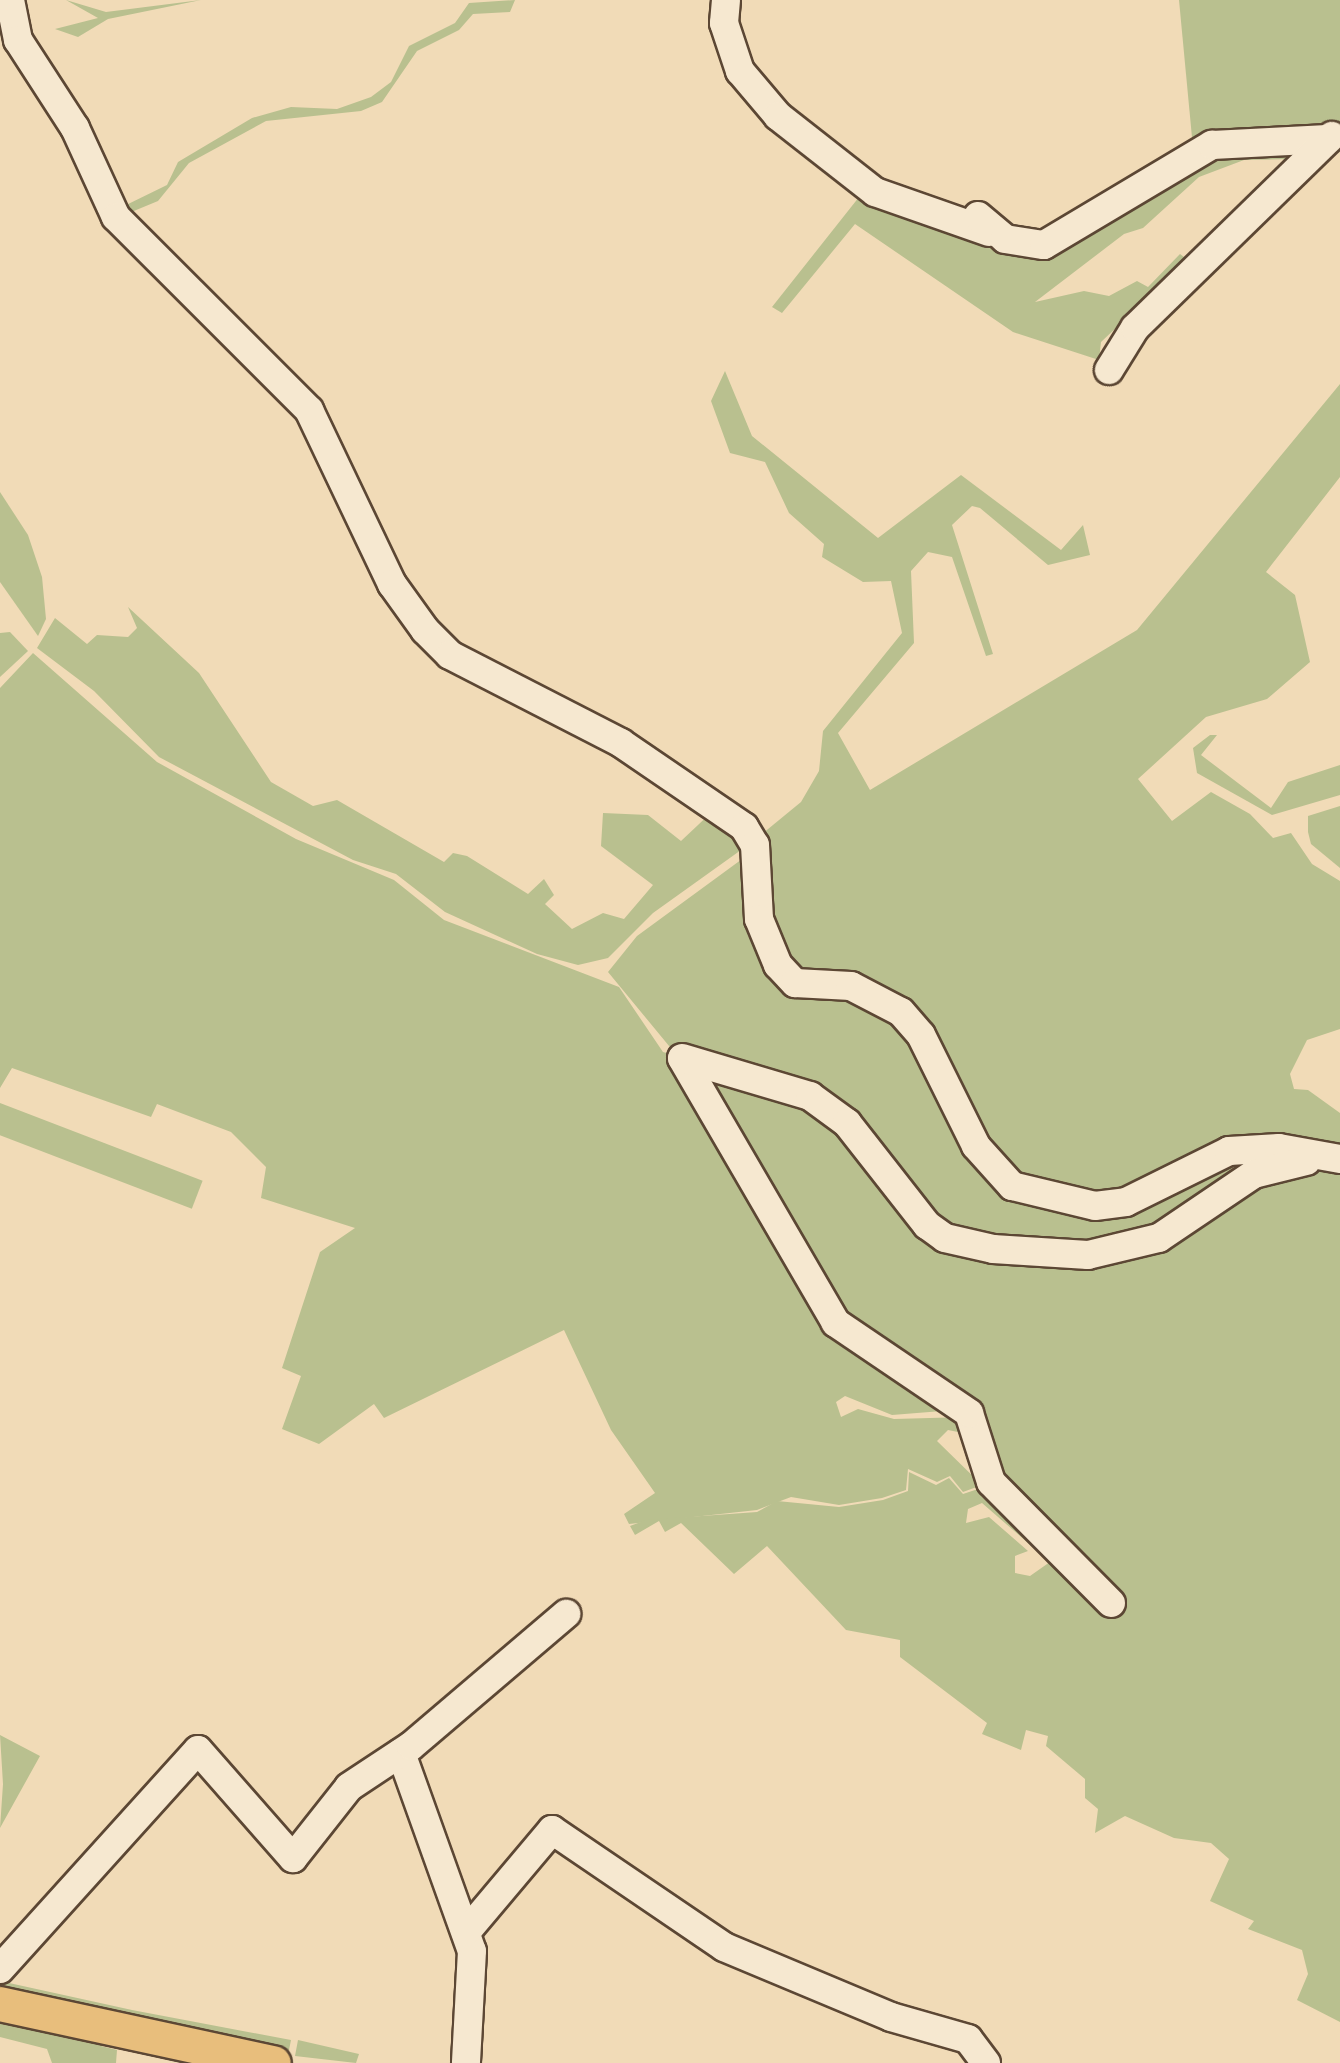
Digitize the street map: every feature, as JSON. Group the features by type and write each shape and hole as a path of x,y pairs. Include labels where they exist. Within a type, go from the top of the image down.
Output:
{"main road":[{"path":"0,2004 187,2054 274,2063"}],"street":[{"path":"10,0 18,40 75,128 116,217 309,410 392,584 425,630 450,655 621,743 744,827 755,845 759,919 778,965 795,983 851,986 901,1012 921,1035 976,1146 1012,1186 1095,1206 1126,1202 1229,1151 1279,1148 1330,1160"},
{"path":"726,0 724,23 740,71 778,116 875,192 984,224 1023,246 1044,245 1212,145 1231,138 1334,136"},
{"path":"1109,370 1135,328 1334,136"},
{"path":"1111,1603 991,1482 969,1413 836,1323 682,1058 796,1088 826,1105 927,1225 945,1238 993,1249 1088,1255 1159,1238 1254,1174 1330,1160"},
{"path":"0,1969 198,1750 293,1858 349,1787 401,1753 566,1614"},
{"path":"401,1753 467,1931 473,2031 466,2063"},
{"path":"467,1931 552,1830 724,1947 891,2017 968,2039 986,2063"}],"green space":[{"path":"66,0 106,12 201,0 108,19 78,37 55,29 98,18"},
{"path":"515,0 510,12 473,14 459,30 417,51 382,102 361,111 266,121 189,163 158,201 129,213 120,208 167,185 178,162 252,118 291,107 337,109 371,97 391,82 409,46 455,23 469,3"},
{"path":"1179,0 1340,0 1340,124 1193,148"},
{"path":"1306,148 1294,159 1244,160 1199,177 1143,228 1124,234 1035,302 1084,291 1109,296 1137,281 1148,287 1180,254 1188,260 1101,342 1099,360 1013,332 855,224 782,313 772,307 863,192 1038,258 1077,243 1205,158"},
{"path":"725,371 752,436 878,538 961,475 1061,550 1083,525 1090,555 1048,565 980,508 972,506 952,525 993,654 986,656 952,557 928,552 911,571 914,643 838,733 870,790 1137,630 1340,384 1340,477 1266,572 1295,595 1310,662 1267,699 1206,717 1138,779 1172,821 1211,792 1250,814 1273,838 1291,833 1312,864 1340,881 1340,1029 1307,1040 1290,1074 1294,1089 1308,1090 1340,1113 1340,1156 1278,1143 1092,1195 1003,1170 917,1018 808,983 779,963 757,838 801,802 819,771 823,731 902,633 891,581 863,582 822,557 824,544 789,513 765,462 730,453 711,401"},
{"path":"0,492 28,535 42,577 46,619 38,636 0,582"},
{"path":"128,607 199,673 271,782 313,806 337,800 444,862 453,853 467,856 528,894 544,879 554,895 545,904 572,929 603,913 624,919 653,885 601,846 603,813 648,815 681,841 715,809 748,845 653,913 608,958 578,965 537,954 445,912 396,874 353,860 159,757 94,691 37,648 55,618 87,644 97,635 128,637 137,628"},
{"path":"10,632 28,651 0,677 0,633"},
{"path":"33,653 157,762 296,839 394,880 444,920 619,987 663,1052 677,1056 790,1262 942,1411 892,1415 845,1396 836,1402 841,1417 858,1409 894,1419 966,1417 979,1467 967,1458 963,1433 948,1430 937,1441 982,1485 963,1492 950,1476 937,1482 908,1469 906,1490 882,1498 839,1505 791,1497 757,1510 629,1524 624,1514 655,1493 611,1430 564,1330 384,1418 374,1404 319,1444 282,1429 301,1376 282,1368 320,1252 355,1228 261,1198 266,1167 231,1132 157,1104 151,1117 12,1068 0,1088 0,688"},
{"path":"1210,735 1217,735 1201,755 1271,808 1288,782 1340,765 1340,795 1272,815 1197,773 1193,748"},
{"path":"1340,806 1340,868 1311,844 1308,816"},
{"path":"749,854 761,954 893,1013 984,1169 1141,1202 1261,1153 1211,1204 1087,1252 947,1235 849,1121 674,1052 608,972 637,936"},
{"path":"690,1065 795,1091 824,1108 924,1228 944,1242 993,1252 1088,1259 1160,1241 1255,1177 1291,1165 1340,1164 1340,2022 1297,2000 1308,1974 1302,1950 1248,1929 1254,1921 1210,1901 1229,1859 1211,1843 1174,1838 1125,1816 1095,1833 1098,1809 1085,1798 1085,1779 1046,1746 1048,1736 1026,1730 1021,1750 982,1734 987,1723 900,1657 900,1640 846,1630 767,1546 734,1574 681,1523 665,1532 659,1521 635,1535 630,1526 646,1520 757,1512 777,1501 839,1507 883,1500 908,1491 909,1472 936,1485 949,1478 963,1494 984,1487 1044,1542 1036,1550 982,1503 968,1509 966,1523 989,1517 1028,1551 1015,1556 1015,1573 1030,1576 1057,1557 1106,1607 1113,1601 994,1480 971,1410 838,1321 796,1259"},
{"path":"0,1103 203,1181 192,1209 0,1135"},
{"path":"0,1735 40,1756 0,1828 3,1784"},
{"path":"0,1981 291,2040 288,2055 0,1995"},
{"path":"0,2016 104,2039 101,2046 117,2050 116,2063 52,2063 47,2049 0,2037"},
{"path":"298,2040 359,2054 356,2063 295,2056"}]}
